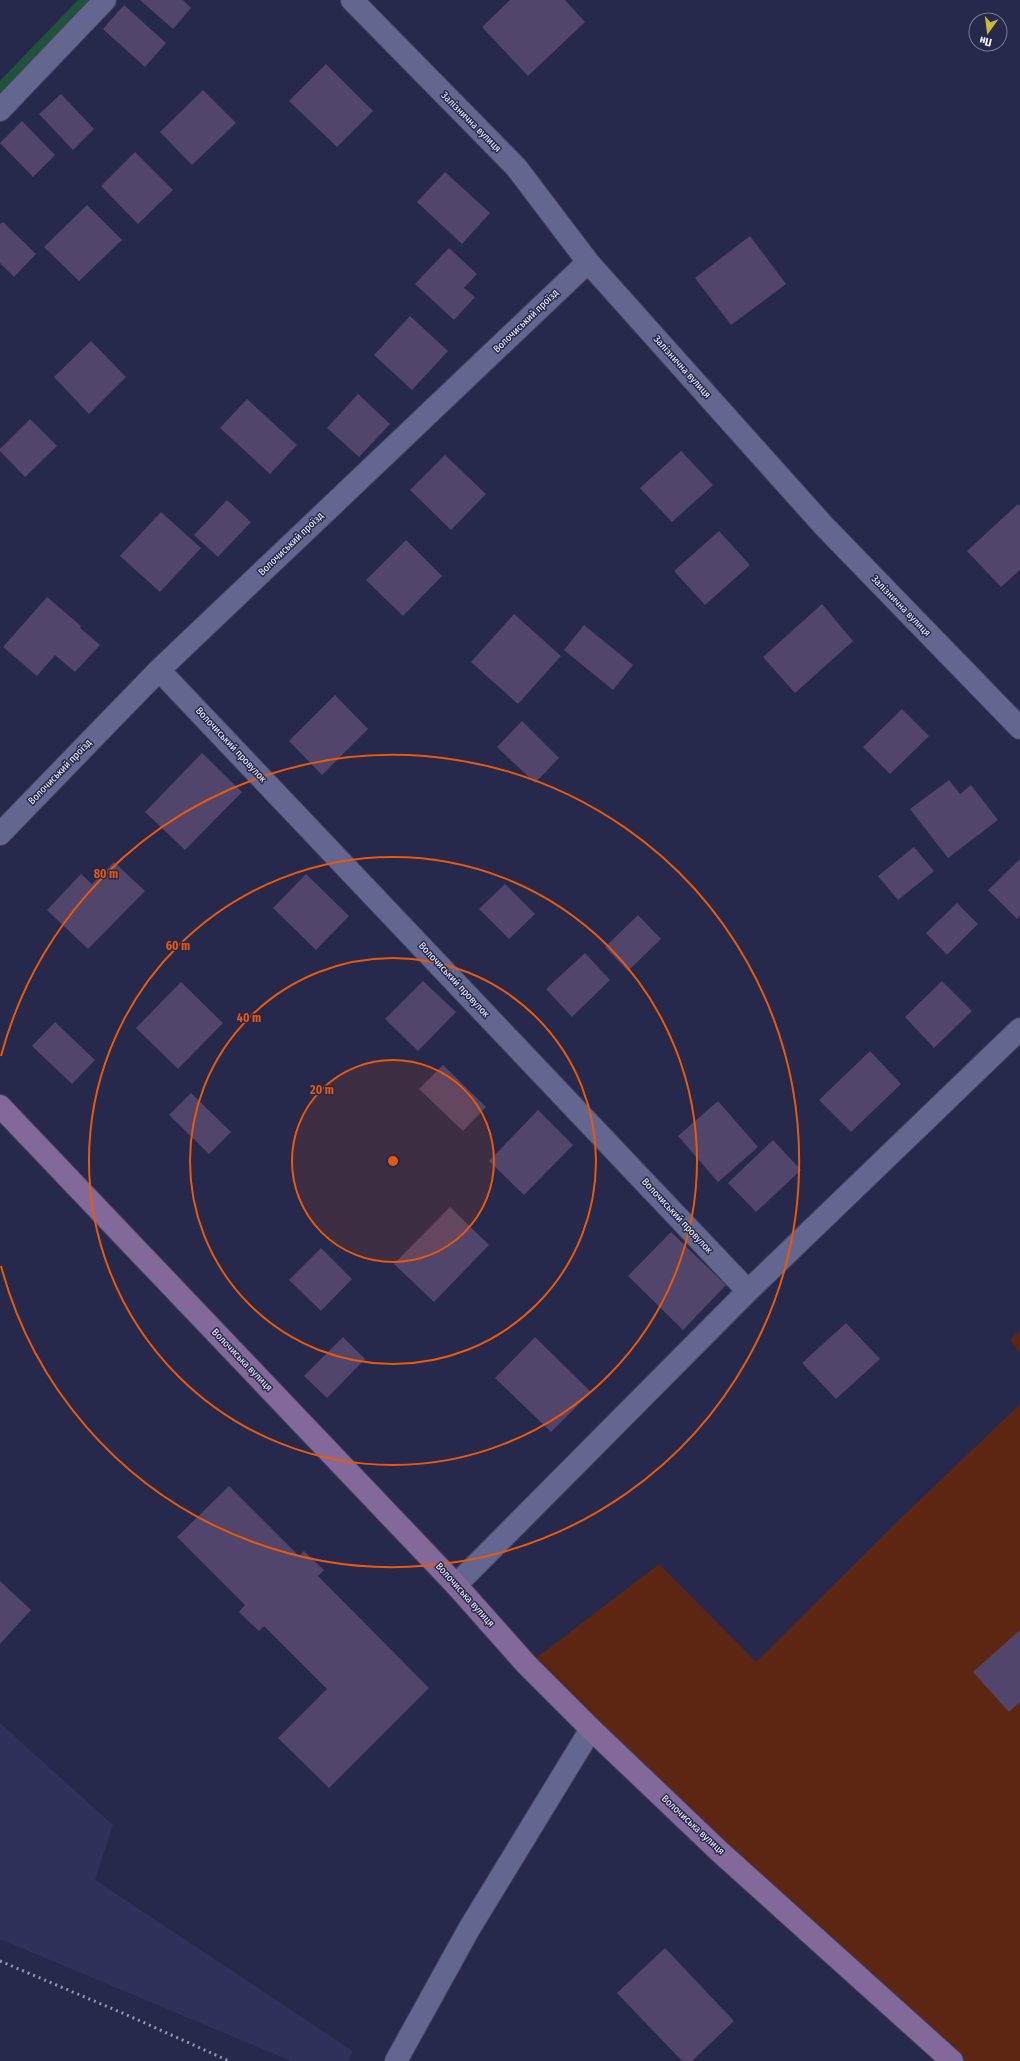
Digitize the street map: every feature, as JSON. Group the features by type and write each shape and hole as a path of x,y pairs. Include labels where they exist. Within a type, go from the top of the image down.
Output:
{"main road":[{"name":"Волочиська вулиця","path":"0,1106 456,1585 528,1666 591,1729 720,1852 952,2061"}],"street":[{"path":"0,110 105,0"},
{"name":"Залізнична вулиця","path":"352,0 516,167 588,262 824,526 1020,728"},
{"name":"Волочиський проїзд","path":"0,834 159,670 588,262"},
{"name":"Волочиський провулок","path":"159,670 748,1292"},
{"path":"456,1585 748,1292 1020,1029"},
{"path":"396,2061 469,1929 591,1729"}],"shaded area":[{"path":"1020,1330 1020,1353 1010,1340"},
{"path":"1020,1404 1020,2061 952,2061 527,1665 659,1564 756,1662 905,1514"},
{"path":"0,1723 113,1825 95,1880 353,2051 348,2061 291,2061 0,1939"}],"building":[{"path":"140,0 183,0 191,8 173,29"},
{"path":"510,0 565,0 585,22 528,76 482,27"},
{"path":"124,5 166,43 145,67 103,29"},
{"path":"326,64 373,111 337,147 289,101"},
{"path":"203,90 236,123 192,165 160,132"},
{"path":"61,94 94,129 73,150 39,114"},
{"path":"22,121 55,155 33,177 0,143"},
{"path":"135,152 173,190 138,224 101,186"},
{"path":"445,172 490,213 462,244 417,202"},
{"path":"87,205 122,240 79,281 44,247"},
{"path":"3,222 36,254 14,277 0,263 0,224"},
{"path":"750,236 786,284 731,325 695,278"},
{"path":"449,248 477,274 464,288 475,297 454,320 415,284"},
{"path":"410,316 448,351 412,390 374,355"},
{"path":"91,341 126,377 89,414 54,377"},
{"path":"358,394 390,424 359,457 327,428"},
{"path":"247,399 297,445 270,474 220,428"},
{"path":"30,419 57,446 25,477 0,451 0,449"},
{"path":"681,451 713,485 672,522 640,488"},
{"path":"445,455 486,494 451,530 410,490"},
{"path":"227,500 251,522 218,557 194,535"},
{"path":"1018,504 1020,506 1020,570 1001,587 967,551"},
{"path":"161,512 201,548 160,592 120,556"},
{"path":"719,531 750,565 705,605 674,571"},
{"path":"406,540 442,576 403,616 366,580"},
{"path":"47,597 81,626 80,628 100,645 75,672 55,655 37,676 3,647"},
{"path":"822,604 853,641 795,693 763,657"},
{"path":"514,614 561,656 518,704 471,662"},
{"path":"584,625 633,665 613,690 564,650"},
{"path":"335,695 368,729 322,775 289,741"},
{"path":"902,709 929,736 890,774 863,747"},
{"path":"522,721 559,758 535,783 497,747"},
{"path":"202,753 242,792 185,850 145,812"},
{"path":"949,780 960,794 971,785 998,820 948,858 910,809"},
{"path":"914,847 934,871 898,900 878,876"},
{"path":"1020,859 1020,915 1017,919 988,890"},
{"path":"114,862 145,891 88,949 47,910 81,874 92,884"},
{"path":"306,874 349,916 316,950 273,908"},
{"path":"505,884 535,914 509,939 479,909"},
{"path":"957,903 978,924 947,955 926,933"},
{"path":"638,915 661,939 628,971 605,947"},
{"path":"585,953 610,980 572,1017 546,989"},
{"path":"423,981 456,1012 418,1051 385,1019"},
{"path":"942,981 972,1011 934,1048 905,1017"},
{"path":"181,982 223,1023 178,1069 136,1028"},
{"path":"55,1022 95,1060 72,1084 32,1046"},
{"path":"870,1051 901,1084 851,1132 819,1100"},
{"path":"443,1065 486,1107 463,1131 419,1089"},
{"path":"191,1093 231,1132 209,1154 169,1115"},
{"path":"718,1101 758,1147 718,1182 678,1136"},
{"path":"538,1110 573,1145 524,1195 489,1161"},
{"path":"773,1140 801,1170 756,1212 728,1183"},
{"path":"450,1207 489,1245 434,1302 394,1264"},
{"path":"671,1232 726,1285 683,1330 628,1276"},
{"path":"321,1248 352,1279 321,1311 289,1280"},
{"path":"846,1323 880,1359 836,1399 802,1363"},
{"path":"343,1337 365,1359 327,1398 304,1376"},
{"path":"535,1337 591,1392 551,1432 495,1378"},
{"path":"229,1486 299,1556 304,1551 324,1570 318,1576 429,1688 329,1788 278,1738 327,1689 264,1626 259,1631 239,1612 245,1605 177,1537"},
{"path":"0,1581 31,1610 0,1644"},
{"path":"1020,1630 1020,1702 1009,1712 973,1672"},
{"path":"665,1948 734,2021 692,2061 682,2061 617,1993"}],"waterway":[{"path":"0,88 85,0"}],"railway":[{"path":"0,1961 127,2015 229,2061"}]}
